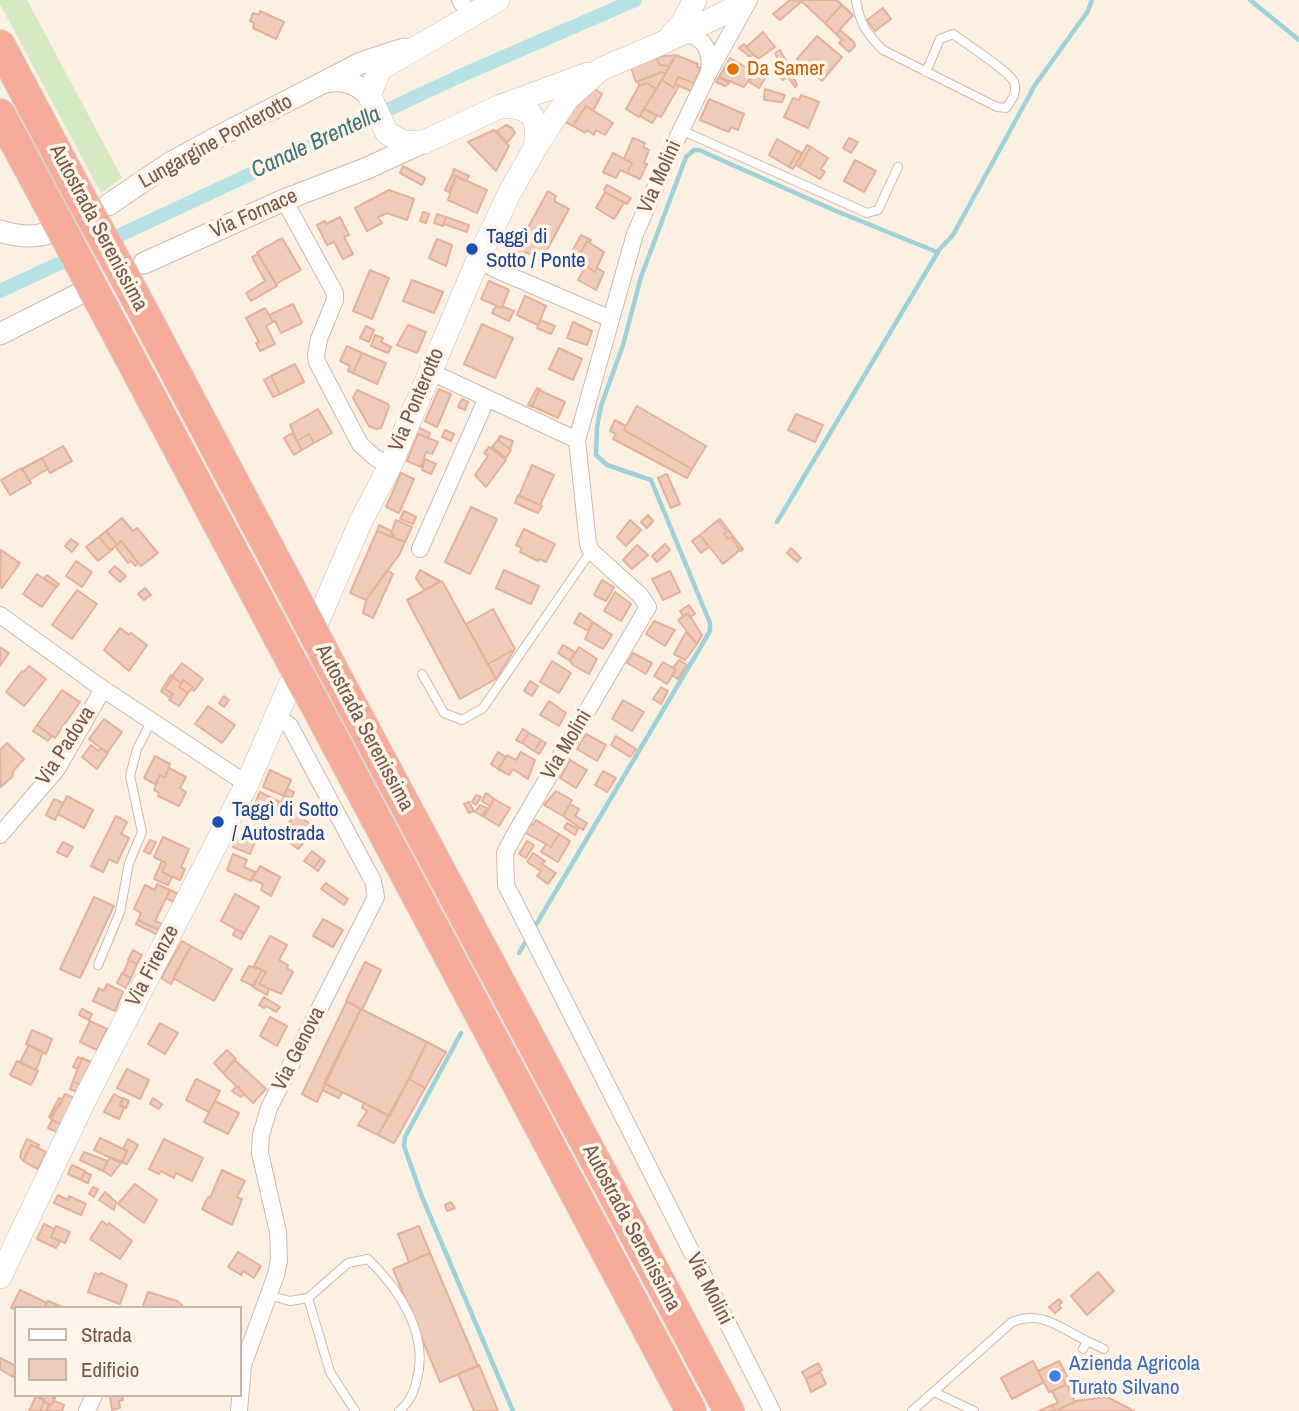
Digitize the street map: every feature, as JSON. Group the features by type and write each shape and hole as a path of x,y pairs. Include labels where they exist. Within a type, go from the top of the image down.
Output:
{"highway":[{"name":"Autostrada Serenissima","path":"0,45 94,201 136,298 729,1411"},
{"name":"Autostrada Serenissima","path":"0,114 41,229 87,296 279,638 691,1411"}],"main road":[{"name":"Lungargine Ponterotto","path":"370,97 380,69 420,44 465,8 498,0"},
{"name":"Via Ponterotto","path":"669,40 695,0"},
{"name":"Via Ponterotto","path":"304,654 510,192 567,99 601,69 729,11 743,0"},
{"name":"Via Fornace","path":"424,142 501,106 601,69"},
{"path":"370,97 386,131 403,142 424,142"},
{"path":"501,106 521,107 532,115 537,127 536,148"},
{"name":"Via Firenze","path":"0,1278 94,1081 247,784 304,654"}],"street":[{"name":"Via Molini","path":"749,0 709,72 635,234 577,440 588,544 591,551 640,595 648,607 505,853 506,886 772,1411"},
{"path":"669,40 692,35 706,45 710,55 709,72"},
{"name":"Lungargine Ponterotto","path":"94,201 361,63 420,44"},
{"path":"326,82 340,79 356,85 370,97"},
{"path":"365,169 383,148 386,131"},
{"name":"Via Fornace","path":"144,263 284,200 365,169 424,142"},
{"path":"284,200 335,293 335,300 317,347 317,362 360,444 374,457 390,466"},
{"path":"0,231 41,229"},
{"path":"478,260 611,319"},
{"path":"0,334 87,296"},
{"path":"429,371 577,440"},
{"path":"420,549 487,398"},
{"name":"Via Padova","path":"0,615 151,722 247,784"},
{"name":"Via Padova","path":"0,835 57,769 103,689"},
{"name":"Via Genova","path":"242,1376 243,1365 279,1260 278,1232 260,1153 261,1135 269,1108 376,897 373,881 290,726 277,716"}],"lane":[{"path":"856,0 860,23 883,50 926,72 998,107 1006,108 1016,91 1014,81 1004,71 953,34 940,39 926,72"},
{"path":"681,130 867,213 878,210 898,167"},
{"path":"422,674 444,713 462,720 483,708 591,551"},
{"path":"98,965 120,912 129,863 142,832 130,776 137,749 151,722"},
{"path":"268,1295 289,1301 307,1298 348,1263 368,1259 384,1275 401,1299 419,1341 422,1363 414,1394 399,1411"},
{"path":"307,1298 330,1372 355,1411"},
{"path":"912,1411 1012,1322 1026,1316 1052,1322 1085,1345 1104,1349"},
{"path":"934,1392 974,1411"}],"green space":[{"path":"0,0 27,0 122,178 101,193 0,4"}],"building":[{"path":"790,0 801,2 780,20 773,14"},
{"path":"800,0 837,0 842,5 825,23"},
{"path":"842,5 853,15 836,34 825,23"},
{"path":"883,8 891,19 875,31 867,20"},
{"path":"260,11 284,22 276,39 253,28 254,23 250,21 253,13 259,15"},
{"path":"840,30 854,42 855,46 849,52 839,43 842,40 836,34"},
{"path":"763,32 775,47 758,59 746,47"},
{"path":"817,36 842,57 822,81 797,59"},
{"path":"744,44 753,54 750,57 739,48"},
{"path":"780,50 786,61 780,64 775,53"},
{"path":"676,55 698,64 697,67 701,68 694,83 678,77 674,88 662,80"},
{"path":"676,55 669,66 660,65 655,57"},
{"path":"655,57 660,65 669,66 665,74 662,72 636,82 631,68"},
{"path":"730,58 754,72 744,87 719,77"},
{"path":"787,63 797,85 795,87 787,76 783,80 775,73"},
{"path":"662,72 665,74 656,89 647,83 639,86 638,81"},
{"path":"754,72 765,78 759,88 749,82"},
{"path":"678,77 694,83 691,91 675,84"},
{"path":"719,77 729,83 725,86 716,82"},
{"path":"662,80 674,88 675,84 679,86 661,117 644,109"},
{"path":"647,83 656,89 639,117 626,109 639,86"},
{"path":"593,88 602,94 593,111 586,106 573,126 562,120"},
{"path":"765,89 785,95 782,102 764,100"},
{"path":"801,95 819,102 808,128 784,117 793,98 799,100"},
{"path":"709,99 744,114 738,130 731,127 729,132 700,120"},
{"path":"586,106 613,123 605,135 596,130 594,135 587,130 585,133 573,126"},
{"path":"644,109 657,116 652,123 640,116"},
{"path":"506,125 515,133 507,143 497,131"},
{"path":"494,130 509,146 496,171 468,142"},
{"path":"633,138 645,143 643,147 649,150 644,163 647,164 640,179 627,173 632,163 624,159"},
{"path":"849,138 858,142 851,153 843,148"},
{"path":"777,139 798,151 789,167 769,155"},
{"path":"807,145 811,147 799,167 796,165"},
{"path":"811,147 828,158 821,169 825,172 820,179 799,167"},
{"path":"798,151 802,153 793,169 789,167"},
{"path":"613,153 632,163 627,173 620,170 616,178 603,172"},
{"path":"855,160 876,171 864,192 844,181"},
{"path":"403,166 425,178 422,185 400,173"},
{"path":"454,169 469,176 466,181 452,175"},
{"path":"452,175 456,176 449,192 445,190"},
{"path":"456,176 487,190 477,213 448,200"},
{"path":"607,185 631,198 627,204 605,192"},
{"path":"389,190 414,199 407,220 387,213 378,217 382,223 367,231 355,208"},
{"path":"548,191 556,196 554,201 569,209 541,261 526,252 524,256 515,251"},
{"path":"605,192 624,203 614,219 596,208"},
{"path":"423,212 429,214 426,223 420,221"},
{"path":"437,214 446,217 443,226 434,223"},
{"path":"340,217 349,235 344,237 353,254 343,259 334,242 327,245 317,225"},
{"path":"446,217 469,225 467,232 444,224"},
{"path":"581,235 591,240 587,241 576,261 569,257"},
{"path":"282,238 301,270 276,284 257,252"},
{"path":"437,239 452,245 446,266 429,258"},
{"path":"587,241 604,252 595,272 577,260"},
{"path":"258,254 277,286 251,301 246,293 265,281 252,257"},
{"path":"586,266 595,272 597,268 604,272 596,290 578,280"},
{"path":"370,270 389,278 372,319 353,311"},
{"path":"412,280 443,292 434,313 403,301"},
{"path":"489,281 509,290 502,308 481,299"},
{"path":"525,296 546,306 538,325 517,315"},
{"path":"293,304 302,323 281,333 269,315"},
{"path":"496,306 514,311 509,321 492,313"},
{"path":"265,308 273,322 266,326 275,344 260,351 256,343 259,342 246,318"},
{"path":"540,320 555,326 551,334 537,328"},
{"path":"573,322 592,331 587,345 567,338"},
{"path":"482,324 513,338 495,378 464,364"},
{"path":"408,325 426,332 417,353 397,345"},
{"path":"366,326 374,330 369,342 360,338"},
{"path":"375,335 383,338 381,342 391,347 388,353 371,346"},
{"path":"347,346 362,353 353,373 348,371 350,366 340,361"},
{"path":"559,348 582,359 573,380 549,369"},
{"path":"362,353 386,363 377,384 353,373"},
{"path":"295,364 304,382 280,394 271,376"},
{"path":"271,376 280,394 273,397 264,380"},
{"path":"537,388 540,389 532,407 528,405"},
{"path":"439,389 451,394 437,427 425,421"},
{"path":"357,390 388,404 381,428 369,426 353,398"},
{"path":"539,390 565,402 558,418 532,406"},
{"path":"462,399 468,402 465,410 458,407"},
{"path":"637,406 706,446 692,469 624,430"},
{"path":"318,409 332,433 314,443 309,434 297,441 290,425"},
{"path":"796,414 823,425 815,442 788,430"},
{"path":"615,420 626,426 624,430 692,469 687,478 613,439 616,434 610,431"},
{"path":"417,427 430,433 428,438 415,433"},
{"path":"445,430 454,434 451,441 442,437"},
{"path":"292,433 302,450 294,455 284,438"},
{"path":"309,434 314,443 302,450 297,441"},
{"path":"418,434 438,442 432,454 426,452 421,467 407,461"},
{"path":"500,436 513,441 510,449 498,440"},
{"path":"498,440 511,450 506,458 492,447"},
{"path":"63,446 72,461 50,473 42,458"},
{"path":"489,447 506,460 486,487 475,475 488,456 484,453"},
{"path":"42,458 48,469 29,480 22,469"},
{"path":"425,459 436,464 431,474 422,470"},
{"path":"532,465 554,475 540,505 519,496"},
{"path":"22,468 31,483 10,495 1,480"},
{"path":"401,473 414,479 399,513 386,507"},
{"path":"667,474 680,504 671,508 658,478"},
{"path":"518,495 542,506 538,513 515,503"},
{"path":"471,507 497,519 470,574 445,562"},
{"path":"404,511 416,517 413,524 400,519"},
{"path":"648,515 653,521 647,528 641,522"},
{"path":"122,518 133,531 137,528 158,553 141,566 121,541 117,545 106,531"},
{"path":"720,519 743,549 741,551 731,537 728,539 724,534 727,532 718,520"},
{"path":"396,520 412,527 405,542 391,533"},
{"path":"630,520 641,530 626,546 617,537"},
{"path":"718,520 727,532 724,534 728,539 731,537 740,550 723,564 700,535"},
{"path":"379,525 391,531 395,538 377,531"},
{"path":"524,529 555,544 546,562 520,552 522,548 516,545"},
{"path":"106,531 117,545 110,550 99,537"},
{"path":"377,531 405,542 399,555 366,600 350,593"},
{"path":"101,535 99,537 110,550 113,549 98,561 86,547"},
{"path":"700,535 709,547 701,553 692,541"},
{"path":"71,539 78,544 72,552 65,546"},
{"path":"121,541 138,563 135,566 131,561 128,563 115,546"},
{"path":"665,544 670,550 657,562 652,556"},
{"path":"637,545 648,555 632,569 623,560"},
{"path":"791,548 801,558 797,562 787,553"},
{"path":"1,550 20,563 2,588 0,587"},
{"path":"76,561 92,572 82,587 66,576"},
{"path":"115,566 126,576 120,582 109,572"},
{"path":"387,570 393,574 373,618 363,613 366,600"},
{"path":"420,570 440,581 424,590 416,578"},
{"path":"504,570 539,586 531,604 496,588"},
{"path":"670,571 680,592 663,600 652,579"},
{"path":"37,574 56,587 42,607 23,594"},
{"path":"47,575 59,584 57,587 44,578"},
{"path":"602,580 614,587 606,601 594,595"},
{"path":"442,581 496,679 460,699 407,600"},
{"path":"145,588 151,595 144,600 138,594"},
{"path":"77,590 97,604 72,639 52,625"},
{"path":"615,592 631,604 621,621 604,611"},
{"path":"689,605 695,614 690,617 688,613 683,616 680,611"},
{"path":"493,609 515,649 488,664 466,624"},
{"path":"580,613 593,622 588,631 574,623"},
{"path":"688,613 702,635 697,644 678,620"},
{"path":"654,621 675,630 665,646 646,634"},
{"path":"593,622 612,635 603,649 585,639"},
{"path":"120,628 147,645 129,671 104,650"},
{"path":"686,632 697,644 685,660 674,654"},
{"path":"563,645 575,652 570,661 558,653"},
{"path":"0,647 9,653 0,666"},
{"path":"579,647 597,659 589,674 570,661"},
{"path":"515,649 496,679 488,664"},
{"path":"633,653 652,663 646,674 627,663"},
{"path":"679,660 687,665 678,679 672,675"},
{"path":"552,661 571,673 559,693 540,682"},
{"path":"663,662 676,670 667,684 654,676"},
{"path":"182,663 203,679 194,691 191,689 193,687 183,680 181,683 172,676"},
{"path":"29,666 46,679 24,706 6,692"},
{"path":"171,675 173,677 165,689 173,694 170,698 161,691"},
{"path":"173,677 181,683 179,687 188,693 179,706 169,700 173,694 165,689"},
{"path":"183,680 193,687 188,693 179,687"},
{"path":"530,681 538,686 532,696 524,691"},
{"path":"661,687 668,691 661,704 653,699"},
{"path":"62,690 80,702 55,738 37,725"},
{"path":"224,696 229,700 224,707 219,703"},
{"path":"623,700 644,712 632,731 612,719"},
{"path":"549,701 566,713 559,726 540,715"},
{"path":"208,706 235,725 222,743 195,724"},
{"path":"104,719 122,732 107,753 89,739"},
{"path":"37,725 52,736 48,741 33,731"},
{"path":"523,729 529,733 522,743 516,740"},
{"path":"529,733 541,740 534,751 522,743"},
{"path":"586,734 606,745 597,761 577,749"},
{"path":"616,736 636,749 630,757 611,745"},
{"path":"541,740 546,743 539,754 534,751"},
{"path":"7,743 24,759 14,770 12,777 1,787 0,750"},
{"path":"91,745 108,753 97,769 82,757"},
{"path":"498,752 506,757 498,769 491,764"},
{"path":"521,752 535,760 528,779 513,769 509,775 498,769 507,755 516,760"},
{"path":"155,756 170,764 165,778 160,775 155,784 144,778"},
{"path":"570,760 587,770 576,788 560,778"},
{"path":"169,768 186,777 180,788 186,792 179,806 158,796 159,793 154,790 160,775 165,778"},
{"path":"270,770 291,780 284,796 263,787"},
{"path":"603,771 616,778 607,792 595,785"},
{"path":"287,789 294,792 291,799 284,795"},
{"path":"556,791 572,800 563,816 544,805"},
{"path":"260,792 280,802 273,817 253,808"},
{"path":"486,793 494,799 490,806 482,801"},
{"path":"284,795 293,799 290,805 282,801"},
{"path":"476,795 481,797 476,805 472,802"},
{"path":"67,796 93,810 84,828 58,814"},
{"path":"54,799 63,803 55,820 46,815"},
{"path":"494,799 510,808 499,826 484,817"},
{"path":"469,802 474,811 469,813 464,804"},
{"path":"570,804 579,809 575,816 587,823 583,830 563,816"},
{"path":"480,805 487,808 482,816 475,812"},
{"path":"299,809 306,814 302,818 314,827 302,841 285,828"},
{"path":"116,816 127,822 121,834 129,838 117,863 109,859 103,872 91,866"},
{"path":"536,820 559,834 551,847 524,832 529,823 533,825"},
{"path":"567,823 578,829 575,835 564,828"},
{"path":"285,828 304,842 298,849 280,835"},
{"path":"250,830 258,834 250,854 233,847 236,839 245,842"},
{"path":"559,834 570,841 558,862 541,852 546,844 551,847"},
{"path":"163,837 189,849 181,867 185,869 180,880 162,872 166,863 154,857"},
{"path":"150,840 156,842 150,854 144,851"},
{"path":"527,841 534,845 526,858 519,854"},
{"path":"63,842 73,847 67,857 57,852"},
{"path":"312,851 321,858 314,868 304,861"},
{"path":"533,853 545,861 542,864 556,873 548,884 537,876 541,871 527,862"},
{"path":"233,854 247,860 244,867 255,872 251,881 227,870"},
{"path":"321,858 325,861 318,871 314,868"},
{"path":"162,861 166,863 162,872 172,877 168,885 154,879"},
{"path":"260,866 280,877 271,896 261,890 263,884 252,879"},
{"path":"326,883 348,899 344,905 321,889"},
{"path":"157,884 170,890 155,921 162,924 159,930 138,920 141,913 134,909 145,885 155,890"},
{"path":"170,890 178,894 174,902 166,898"},
{"path":"235,894 259,907 244,934 221,921"},
{"path":"94,897 114,906 80,978 60,969"},
{"path":"323,919 343,930 333,947 313,936"},
{"path":"138,920 160,931 158,935 136,924"},
{"path":"236,929 244,933 241,939 233,935"},
{"path":"270,936 287,945 279,960 293,972 281,994 259,984 266,972 254,966"},
{"path":"182,941 191,946 171,984 161,978"},
{"path":"191,946 232,969 214,1001 173,978"},
{"path":"133,950 142,955 137,964 128,960"},
{"path":"129,960 137,964 131,978 123,974"},
{"path":"365,962 381,970 362,1010 346,1001"},
{"path":"249,966 262,970 253,986 241,980"},
{"path":"262,970 266,972 259,984 269,989 267,995 253,987"},
{"path":"122,973 131,978 126,988 117,983"},
{"path":"107,984 123,992 115,1011 93,1001 99,988 104,991"},
{"path":"264,997 280,1007 276,1012 259,1005"},
{"path":"347,1001 361,1009 317,1102 302,1094"},
{"path":"82,1009 92,1014 89,1020 79,1015"},
{"path":"361,1009 427,1042 390,1116 324,1083"},
{"path":"270,1017 287,1026 277,1046 260,1036"},
{"path":"90,1021 107,1029 97,1050 80,1042"},
{"path":"160,1023 178,1033 165,1054 148,1044"},
{"path":"32,1030 52,1039 46,1054 26,1044"},
{"path":"427,1042 446,1052 425,1088 409,1079"},
{"path":"29,1045 43,1052 36,1070 20,1062"},
{"path":"227,1050 236,1059 223,1073 214,1063"},
{"path":"78,1057 82,1059 78,1069 73,1067"},
{"path":"82,1058 91,1062 80,1085 73,1081"},
{"path":"235,1060 266,1089 253,1103 223,1073"},
{"path":"17,1061 38,1071 31,1085 10,1075"},
{"path":"127,1069 149,1080 140,1099 117,1088"},
{"path":"196,1079 220,1091 209,1112 186,1100"},
{"path":"409,1079 425,1088 394,1143 378,1135"},
{"path":"73,1081 80,1085 77,1092 70,1089"},
{"path":"325,1084 342,1092 339,1098 322,1090"},
{"path":"237,1086 244,1094 241,1097 232,1091"},
{"path":"65,1094 74,1098 63,1125 51,1119"},
{"path":"114,1094 123,1099 120,1105 124,1108 119,1119 104,1112"},
{"path":"59,1098 63,1100 51,1118 49,1117"},
{"path":"123,1098 129,1101 126,1108 120,1105"},
{"path":"153,1098 162,1104 159,1109 150,1104"},
{"path":"215,1101 239,1113 228,1134 204,1122"},
{"path":"364,1103 389,1116 378,1135 358,1125 367,1111 362,1108"},
{"path":"52,1120 63,1125 59,1133 48,1128"},
{"path":"100,1138 127,1151 121,1163 94,1150"},
{"path":"27,1139 39,1145 38,1148 31,1145 23,1161 20,1157"},
{"path":"128,1139 138,1145 127,1164 122,1162 127,1151 123,1149"},
{"path":"164,1139 203,1158 192,1181 176,1173 174,1178 161,1171 159,1174 149,1169"},
{"path":"31,1145 46,1152 38,1169 23,1161"},
{"path":"84,1152 107,1161 103,1171 80,1160"},
{"path":"110,1157 122,1162 111,1176 103,1171"},
{"path":"72,1165 85,1171 81,1180 68,1174"},
{"path":"222,1170 245,1181 237,1197 242,1199 232,1225 202,1209"},
{"path":"85,1172 91,1175 88,1183 81,1180"},
{"path":"135,1184 157,1200 144,1223 118,1204"},
{"path":"93,1187 98,1189 94,1197 89,1194"},
{"path":"105,1192 116,1202 114,1210 99,1200"},
{"path":"58,1195 68,1200 69,1196 86,1204 81,1215 54,1203"},
{"path":"451,1202 455,1208 447,1211 445,1205"},
{"path":"102,1221 107,1225 109,1223 132,1241 120,1259 90,1239"},
{"path":"44,1224 54,1229 51,1237 60,1241 56,1248 37,1239"},
{"path":"56,1226 70,1232 65,1243 51,1237"},
{"path":"419,1226 430,1253 409,1262 398,1234"},
{"path":"238,1252 261,1266 254,1278 243,1271 241,1275 228,1267"},
{"path":"430,1253 478,1366 440,1382 393,1269"},
{"path":"1098,1272 1114,1291 1087,1315 1071,1296"},
{"path":"95,1273 101,1273 127,1285 120,1304 88,1292"},
{"path":"20,1290 47,1303 45,1306 11,1308"},
{"path":"148,1292 182,1305 182,1306 143,1306"},
{"path":"1059,1299 1062,1302 1059,1305 1061,1308 1055,1313 1049,1307"},
{"path":"48,1301 60,1306 45,1306"},
{"path":"0,1358 14,1365 13,1377 0,1369"},
{"path":"1033,1361 1044,1382 1012,1399 1001,1378"},
{"path":"1059,1361 1064,1370 1059,1372 1066,1385 1049,1392 1038,1371"},
{"path":"818,1363 822,1370 806,1379 802,1372"},
{"path":"479,1365 498,1411 474,1411 458,1374"},
{"path":"1064,1370 1070,1382 1066,1385 1059,1372"},
{"path":"820,1372 826,1384 811,1392 806,1379"},
{"path":"1067,1384 1075,1402 1055,1411 1052,1405 1058,1403 1052,1391"},
{"path":"36,1397 45,1400 40,1411 29,1411"},
{"path":"38,1397 55,1398 51,1405"},
{"path":"110,1397 122,1397 123,1400 119,1401 120,1408 112,1410"},
{"path":"1107,1397 1134,1411 1056,1411 1076,1401"},
{"path":"54,1401 64,1405 62,1411 46,1411"},
{"path":"44,1402 49,1404 46,1411 40,1411"},
{"path":"1052,1405 1055,1411 1039,1411"}],"waterway":[{"name":"Canale Brentella","path":"103,243 460,76 635,0"},
{"path":"534,928 710,631 710,623 651,480 607,465 596,455 601,406 623,345 641,277 686,157 694,150 699,150 836,211 937,252 953,235 1035,85 1088,11 1092,0"},
{"path":"1250,0 1299,40"},
{"path":"777,522 938,252"},
{"name":"Canale Brentella","path":"0,291 78,255"},
{"path":"519,953 527,939"},
{"path":"461,1033 405,1137 404,1146 422,1197 513,1411"}],"place":[{"name":"Da Samer","path":"733,69"},
{"name":"Taggì di Sotto / Ponte","path":"472,249"},
{"name":"Taggì di Sotto / Autostrada","path":"218,822"},
{"name":"Azienda Agricola Turato Silvano","path":"1055,1376"}]}
